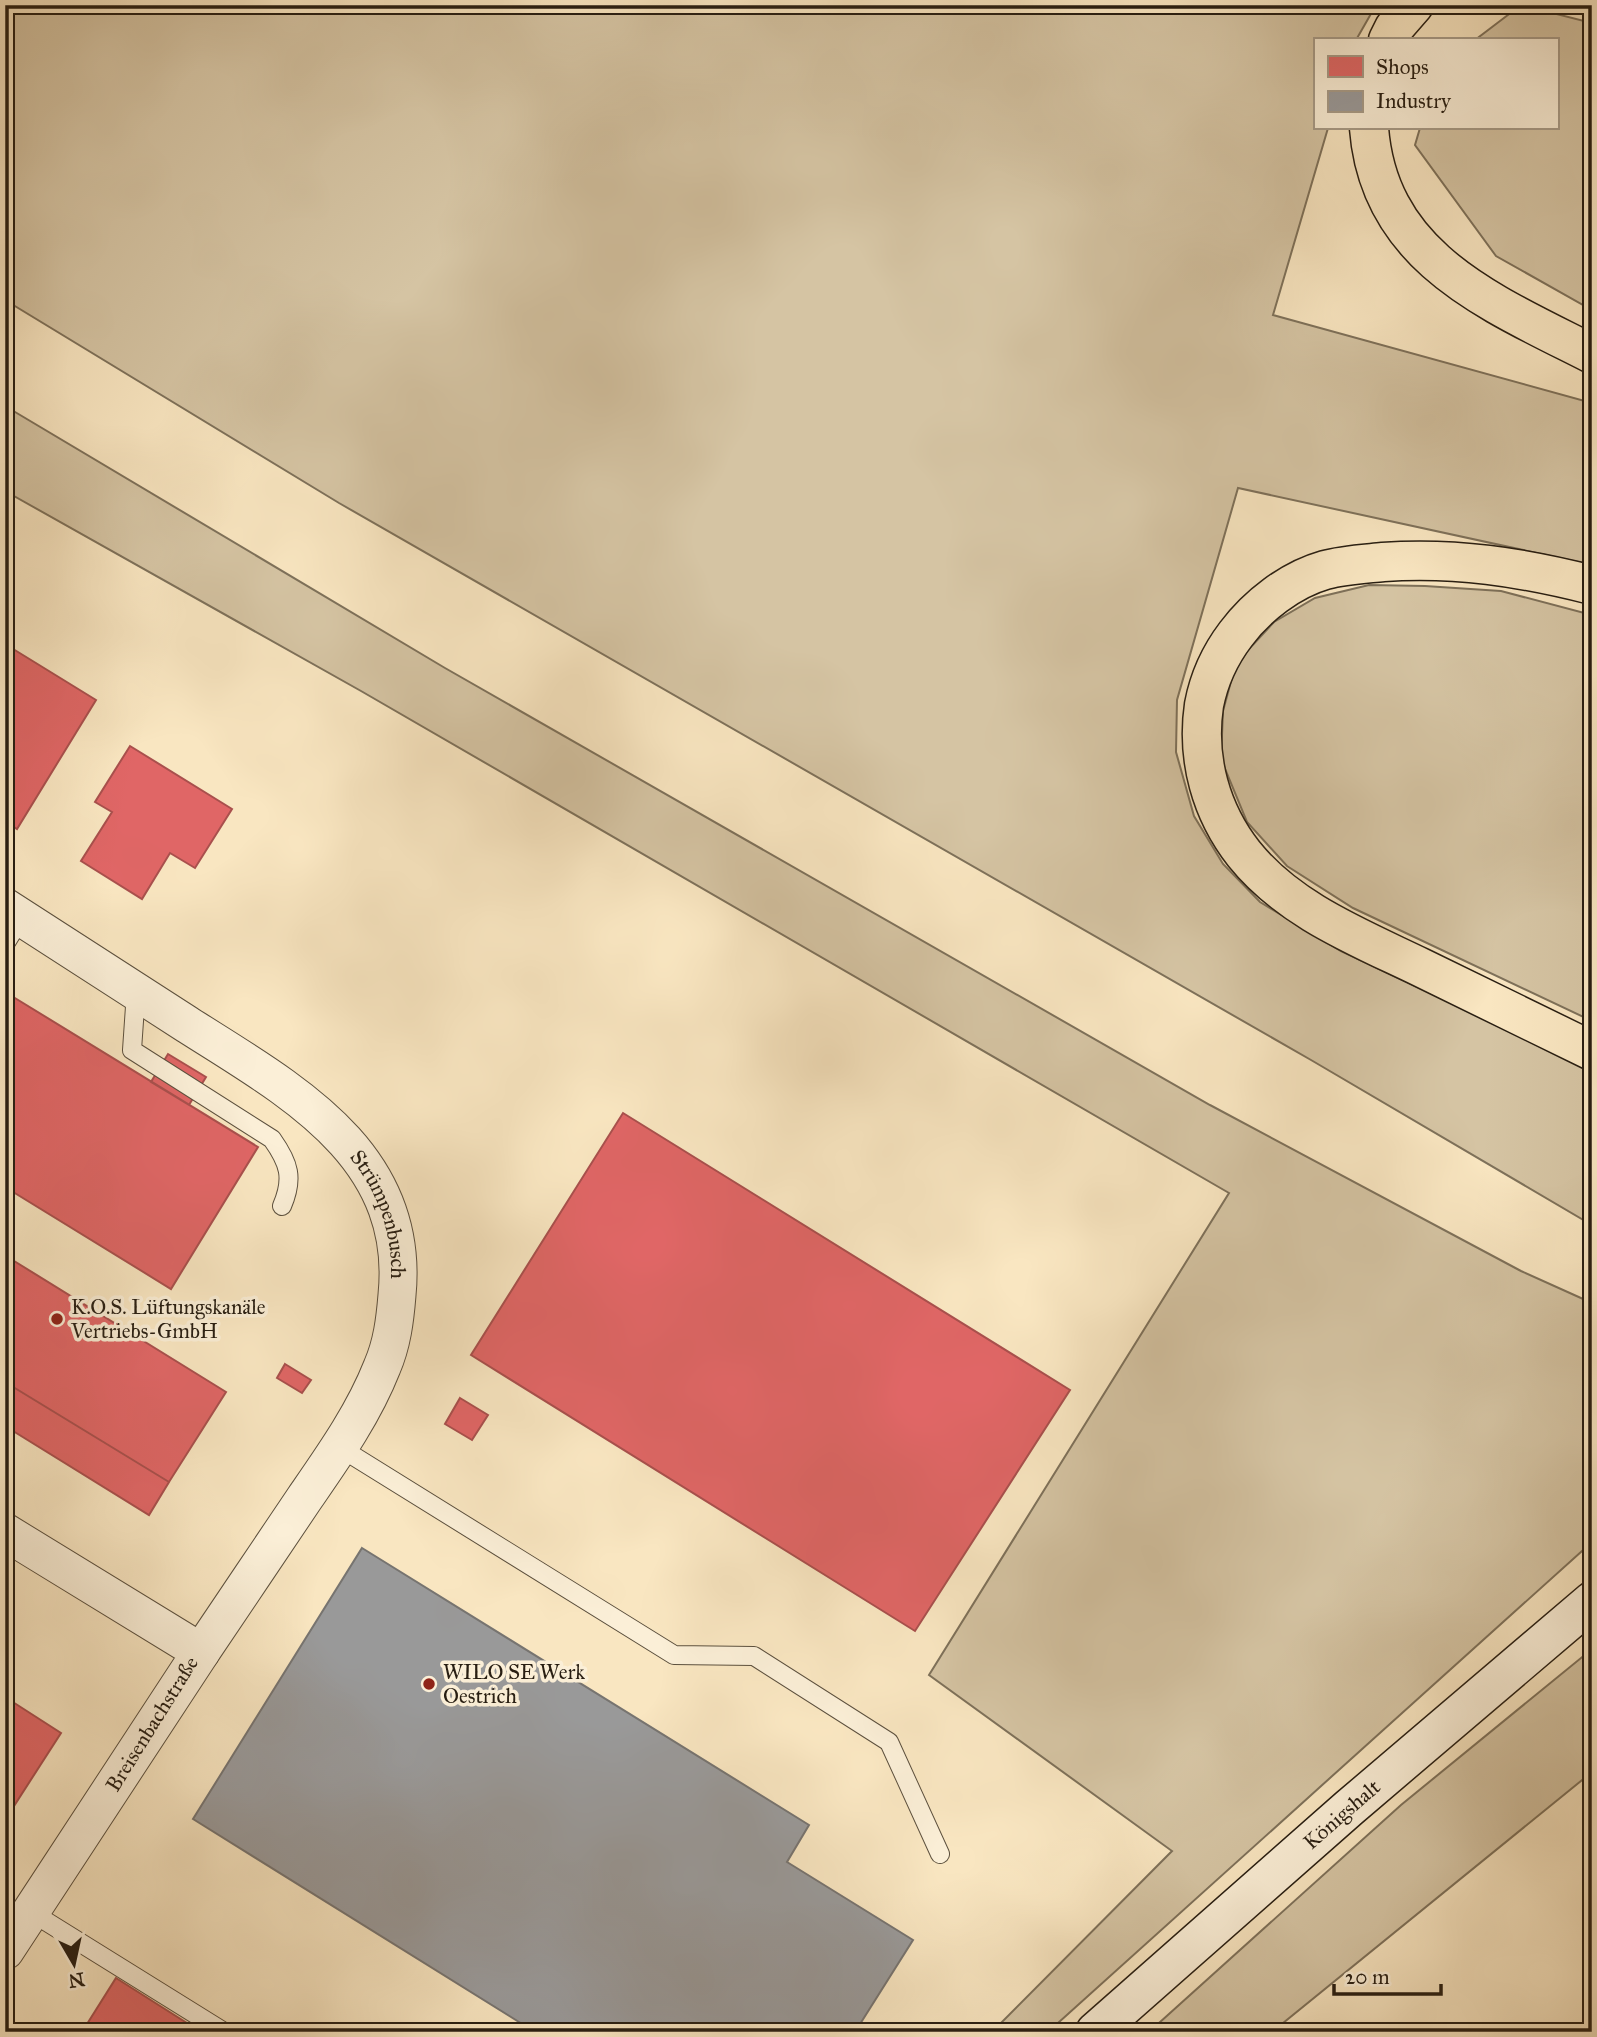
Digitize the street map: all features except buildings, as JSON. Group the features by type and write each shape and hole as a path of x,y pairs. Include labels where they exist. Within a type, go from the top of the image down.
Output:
{"highway":[{"path":"1389,38 1414,5"},
{"path":"1369,130 1371,152 1381,189 1402,226 1447,273 1498,306 1592,354"},
{"path":"1592,585 1489,564 1425,559 1359,564 1324,570 1289,586 1251,614 1226,647 1208,684 1202,719 1208,787 1222,822 1245,855 1278,889 1322,920 1592,1051"}],"main road":[{"name":"Königshalt","path":"1095,2032 1349,1808 1592,1601"}],"street":[{"name":"Strümpenbusch","path":"11,923 136,992 268,1076 320,1115 365,1163 389,1211 398,1253 399,1277 394,1326 386,1357 373,1387 339,1447 201,1652"},
{"name":"Breisenbachstraße","path":"5,1532 201,1652 15,1929"}],"lane":[{"path":"136,992 132,1050 272,1139 290,1177 289,1192 282,1206"},
{"path":"339,1447 674,1655 754,1656 889,1742 940,1854"},
{"path":"15,1929 224,2032"}],"shaded area":[{"path":"5,5 1376,5 1357,38 1314,38 1314,130 1327,130 1273,315 1592,403 1592,565 1238,488 1177,700 1176,752 1194,816 1223,864 1260,902 1341,951 1592,1069 1592,1225 1311,1060 339,503 5,300"},
{"path":"1521,5 1592,23 1592,310 1496,256 1415,145 1419,130 1558,130 1558,38 1478,38"},
{"path":"5,406 445,668 1210,1105 1521,1271 1592,1303 1592,1542 1048,2032 992,2032 1172,1851 929,1675 1229,1193 361,691 5,491"},
{"path":"1369,585 1501,591 1592,615 1592,1021 1353,908 1287,866 1247,822 1221,759 1223,711 1236,663 1274,622 1315,598"},
{"path":"1592,1649 1592,1772 1272,2032 1149,2032 1401,1805"}],"place":[{"name":"K.O.S. Lüftungskanäle Vertriebs-GmbH","path":"57,1319"},
{"name":"WILO SE Werk Oestrich","path":"429,1684"}]}
